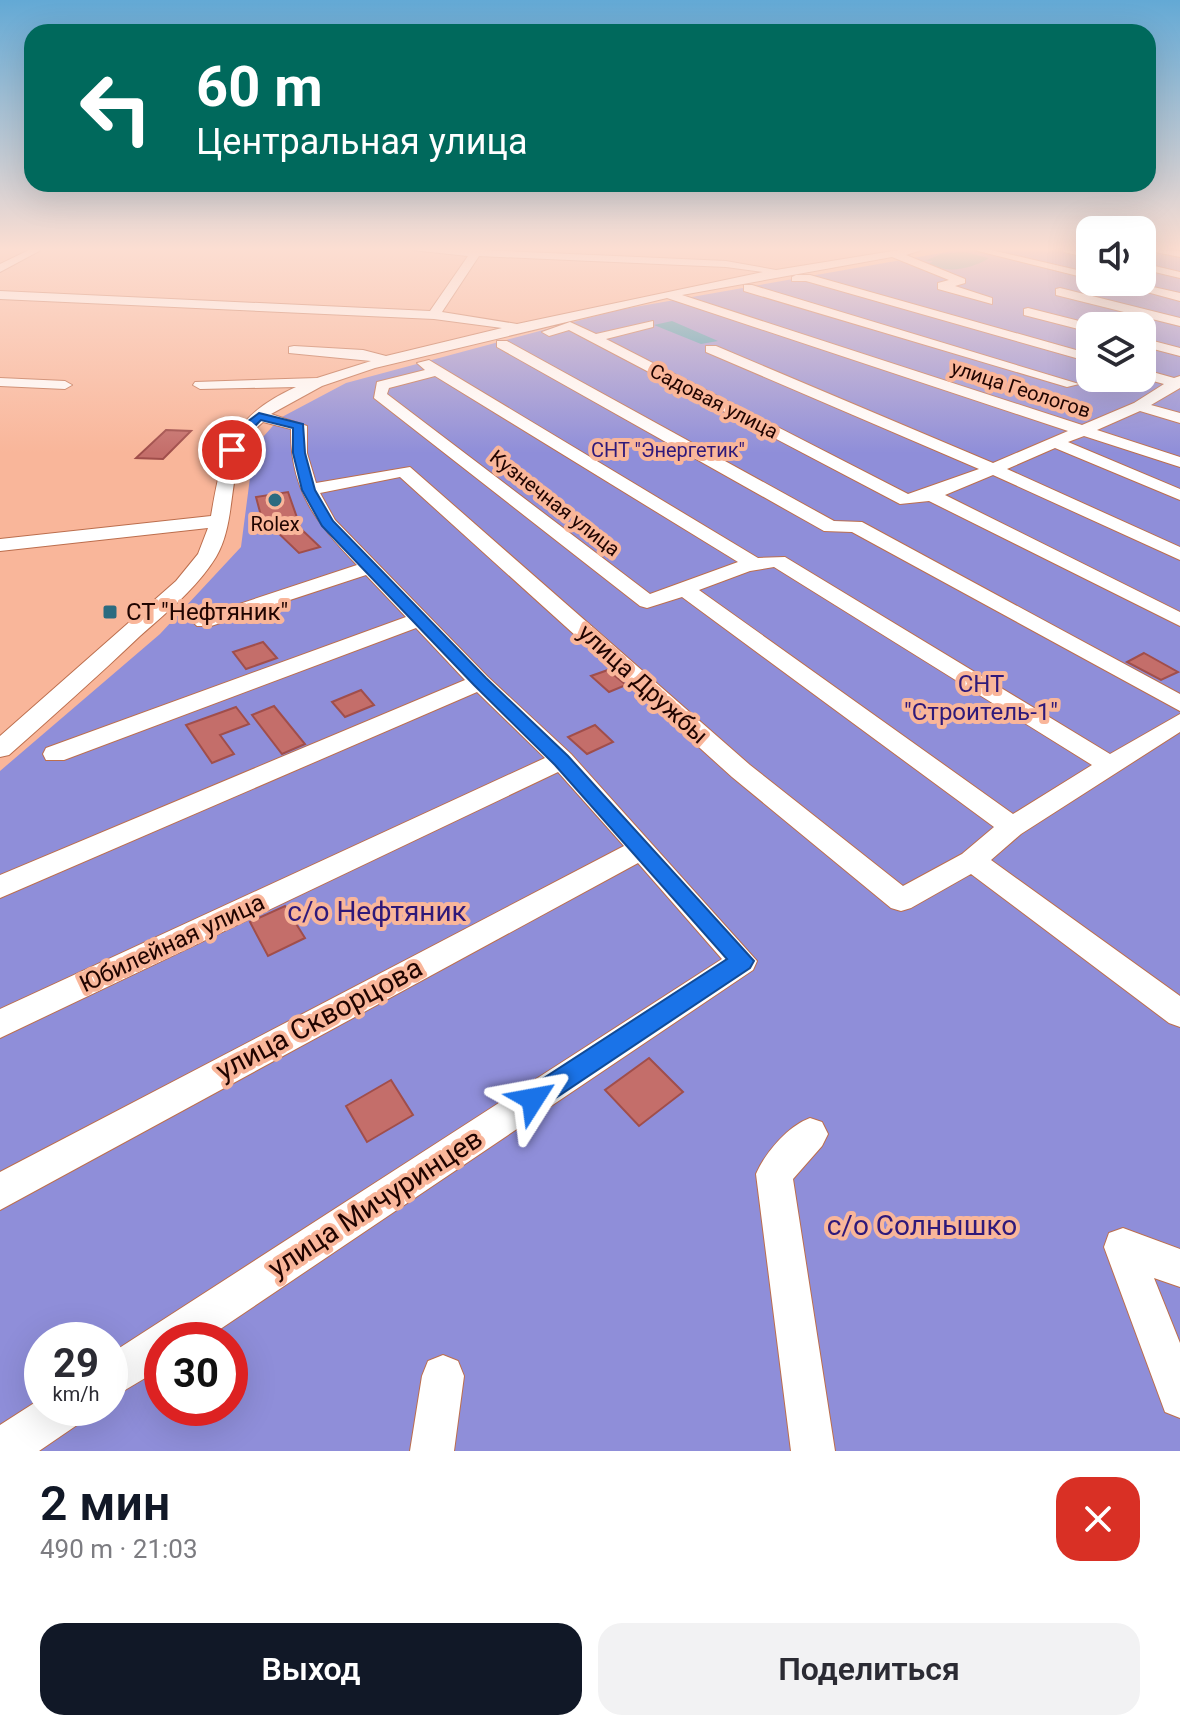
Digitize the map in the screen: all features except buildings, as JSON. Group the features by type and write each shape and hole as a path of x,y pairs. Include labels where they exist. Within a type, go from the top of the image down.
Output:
{"street":[{"path":"453,344 438,337 456,318"},
{"path":"463,318 499,322 516,328"},
{"path":"0,749 171,597 209,552 219,521 232,450 242,432 259,416 322,382 389,361 562,318"},
{"name":"улица Геологов","path":"737,318 1180,462"},
{"path":"848,318 1072,384"},
{"path":"949,318 1076,354"},
{"path":"1050,318 1076,324"},
{"path":"593,339 648,324"},
{"name":"Садовая улица","path":"431,368 502,344 570,326 906,500 931,495"},
{"path":"502,344 831,527 855,526 1180,704"},
{"path":"1156,346 1180,352"},
{"path":"711,349 993,469 1180,554"},
{"path":"294,350 363,354 389,361"},
{"path":"412,355 751,562"},
{"name":"Кузнечная улица","path":"431,368 382,385 379,395 647,602 687,591 751,562 778,561 1110,765"},
{"path":"1156,376 1179,382"},
{"path":"0,382 65,385"},
{"path":"200,385 322,382"},
{"path":"931,495 1139,406 1179,382"},
{"path":"1139,406 1180,418"},
{"path":"259,416 299,426 299,453 309,490 327,523 368,568 422,618 480,682 562,760 640,850"},
{"path":"1056,443 1180,495"},
{"name":"улица Дружбы","path":"309,490 404,471 741,771 901,900 972,861 1012,827 1180,721"},
{"path":"931,495 1180,620"},
{"path":"0,545 219,521"},
{"path":"204,622 368,568"},
{"path":"687,591 1012,827"},
{"path":"55,754 422,618"},
{"path":"0,887 480,682"},
{"name":"Юбилейная улица","path":"0,1024 562,760"},
{"name":"улица Мичуринцев","path":"195,1322 742,961 640,850"},
{"name":"улица Скворцова","path":"0,1192 273,1043 640,850"},
{"path":"972,861 1180,1014"},
{"path":"810,1134 774,1174 813,1451"},
{"path":"1180,1268 1123,1247 1180,1397"},
{"path":"432,1451 443,1376"},
{"path":"0,1451 38,1426"}],"green space":[{"path":"589,318 1076,318 1076,392 1156,392 1156,318 1180,318 1180,1451 0,1451 0,771 160,634 241,547 254,447 280,418 346,383"}],"water":[{"path":"672,321 718,341 701,344 654,325"}],"place":[{"name":"Rolex","path":"275,500"},
{"name":"СТ \"Нефтяник\"","path":"110,612"}],"route":[{"path":"232,450 242,432 259,416 299,426 299,453 309,490 327,523 368,568 422,618 480,682 562,760 742,961 533,1099"}],"park label":[{"name":"СНТ \"Энергетик\"","path":"668,450"},
{"name":"СНТ \"Строитель-1\"","path":"981,698"},
{"name":"с/о Нефтяник","path":"377,911"},
{"name":"с/о Солнышко","path":"922,1225"}]}
